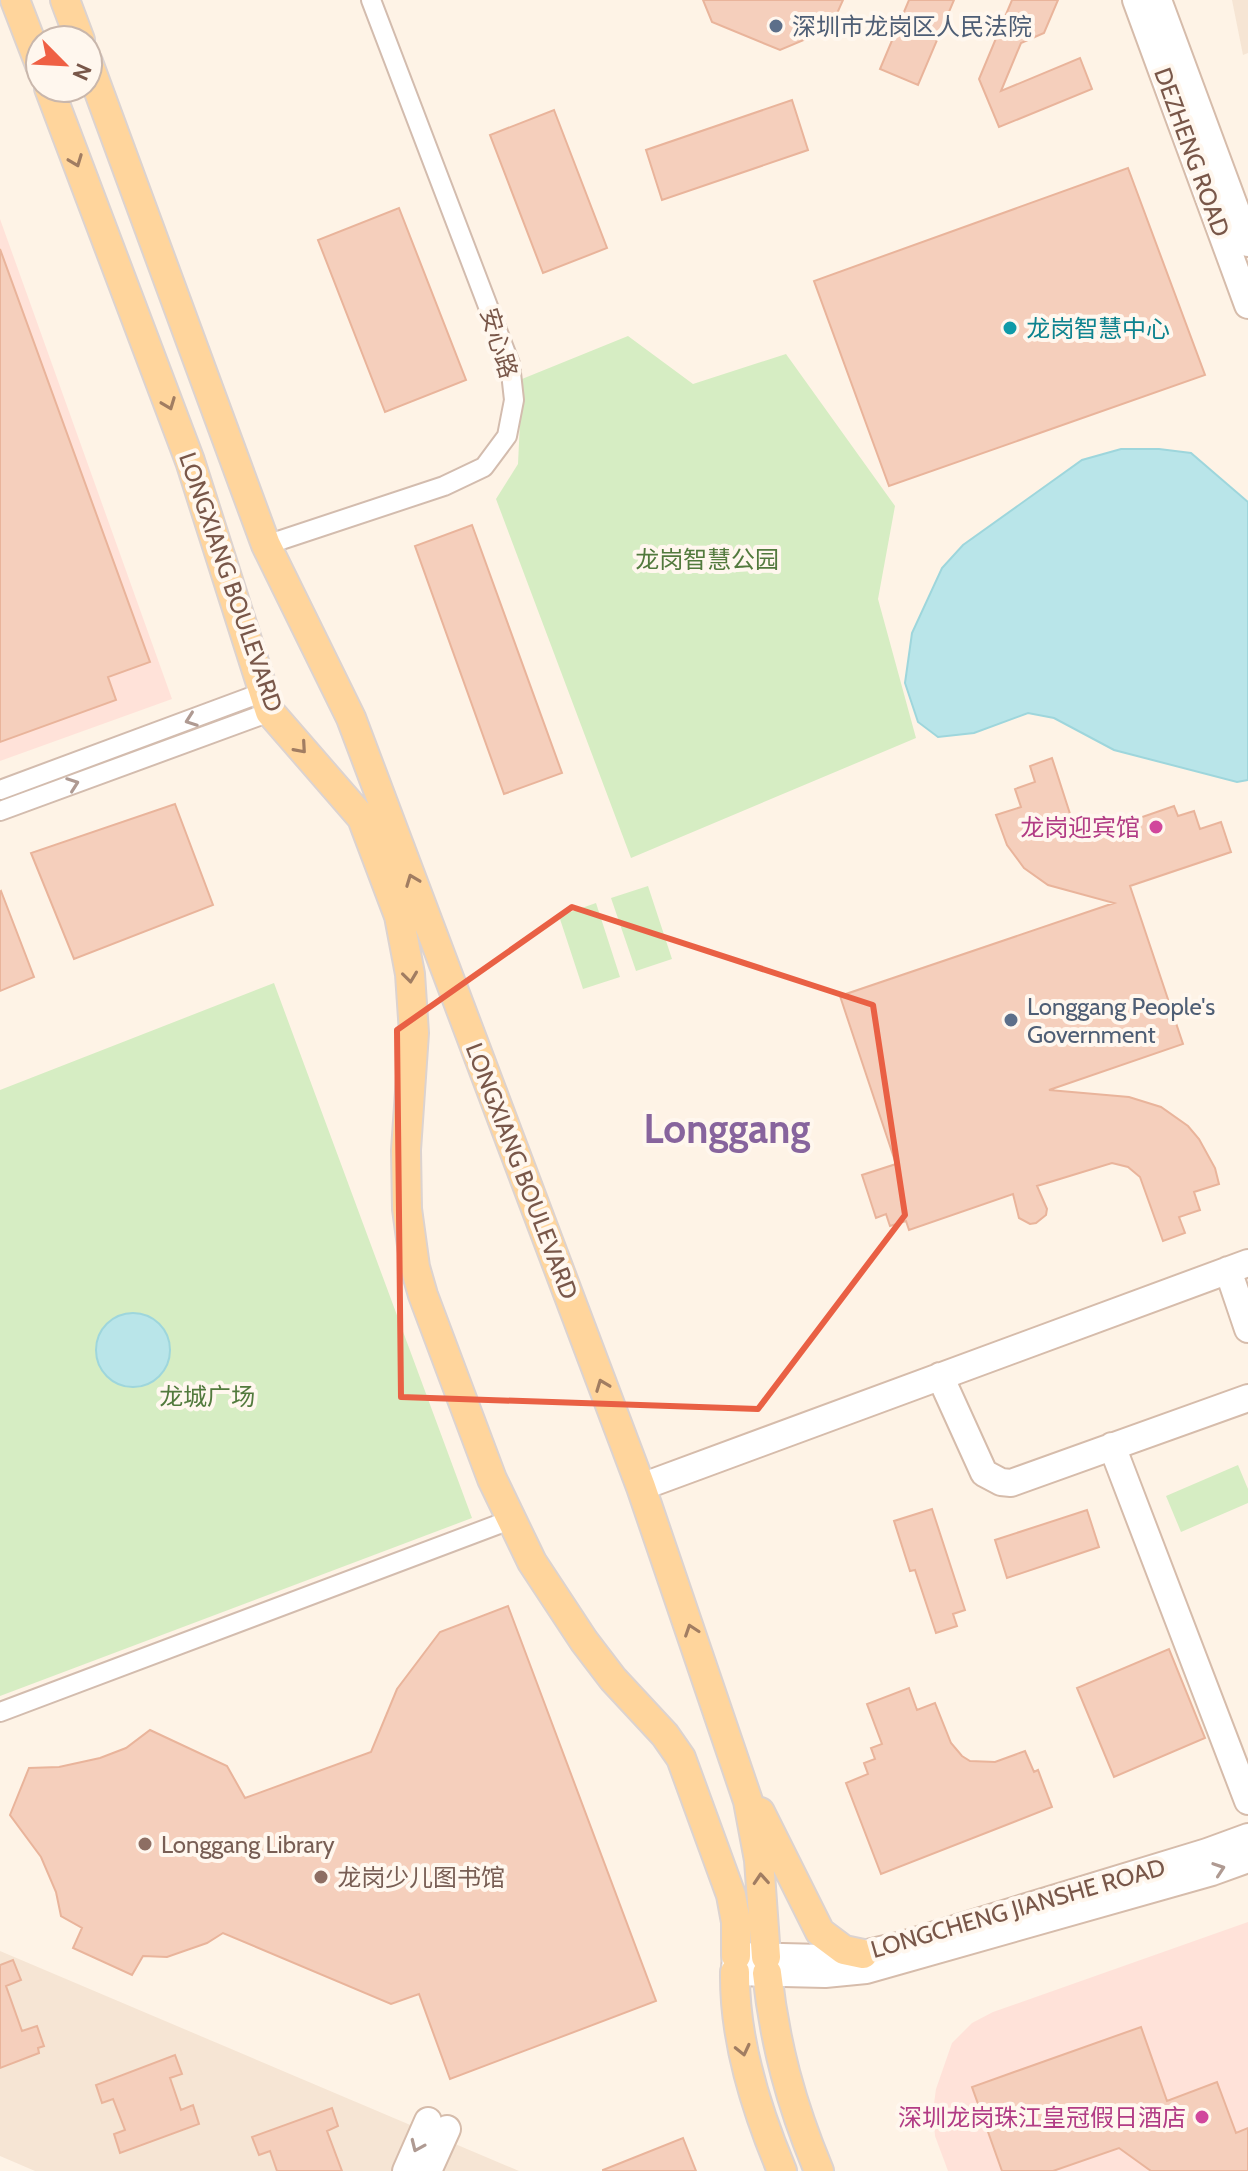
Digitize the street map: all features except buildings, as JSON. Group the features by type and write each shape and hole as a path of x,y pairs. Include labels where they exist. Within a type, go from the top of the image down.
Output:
{"main road":[{"path":"15,0 24,24"},
{"path":"65,0 74,24"},
{"name":"DEZHENG ROAD","path":"1136,0 1248,305"},
{"name":"DEZHENG ROAD","path":"1158,0 1248,243"},
{"name":"LONGXIANG BOULEVARD","path":"55,104 190,461 267,702 362,818 399,916 410,974 414,1018 406,1180 415,1267 433,1324 510,1520 557,1603 584,1641 681,1758 731,1895 736,1922 737,2018 741,2045 782,2171"},
{"name":"LONGXIANG BOULEVARD","path":"103,104 266,545 351,718 641,1487 740,1772 759,1860 775,2038 797,2114 819,2171"},
{"path":"641,1487 1238,1266 1248,1329"},
{"path":"940,1376 977,1462 984,1473 1001,1482 1019,1481 1248,1398"},
{"path":"1112,1446 1248,1801"},
{"path":"740,1772 815,1924 835,1945 863,1954"},
{"name":"LONGCHENG JIANSHE ROAD","path":"767,1965 863,1954 902,1945 1192,1857 1248,1837"},
{"name":"LONGCHENG JIANSHE ROAD","path":"735,1964 767,1965 825,1974 866,1970 1212,1872 1248,1859"},
{"path":"406,2171 437,2125 428,2171"}],"street":[{"name":"安心路","path":"266,545 444,486 484,467 507,436 514,400 510,364 371,0"},
{"path":"0,790 267,702"},
{"path":"0,811 267,702"},
{"path":"0,1712 510,1520"}],"highlighted area":[{"path":"572,907 873,1005 905,1215 758,1409 401,1397 397,1030"}],"shaded area":[{"path":"1232,0 1248,0 1248,53 1243,55"},
{"path":"0,219 172,699 0,761"},
{"path":"1248,1922 1248,2171 948,2171 935,2136 933,2111 936,2089 952,2043 972,2023 993,2012"},
{"path":"0,1951 519,2171 35,2171 0,2156"}],"green space":[{"name":"龙岗智慧公园","path":"628,336 693,384 786,354 895,506 878,599 916,738 631,858 496,499 518,464 522,379"},
{"path":"648,886 672,959 636,971 611,898"},
{"path":"596,903 620,977 583,989 559,916"},
{"name":"龙城广场","path":"274,983 472,1518 0,1696 0,1090"},
{"path":"1238,1465 1248,1489 1248,1503 1181,1532 1166,1496"}],"water":[{"path":"1121,449 1191,453 1248,502 1248,780 1237,782 1114,750 1054,718 1028,713 974,733 938,737 918,722 905,683 912,633 942,568 963,545 1082,460"},
{"path":"133,1313 147,1316 159,1324 167,1336 170,1350 167,1364 159,1376 147,1384 133,1387 119,1384 107,1376 99,1364 96,1350 99,1336 107,1324 119,1316"}],"place":[{"name":"深圳市龙岗区人民法院","path":"776,26"},
{"name":"龙岗智慧中心","path":"1010,328"},
{"name":"龙岗迎宾馆","path":"1156,827"},
{"name":"Longgang People's Government","path":"1011,1020"},
{"name":"Longgang Library","path":"145,1844"},
{"name":"龙岗少儿图书馆","path":"321,1877"},
{"name":"深圳龙岗珠江皇冠假日酒店","path":"1202,2117"}],"district":[{"name":"Longgang","path":"727,1128"}]}
